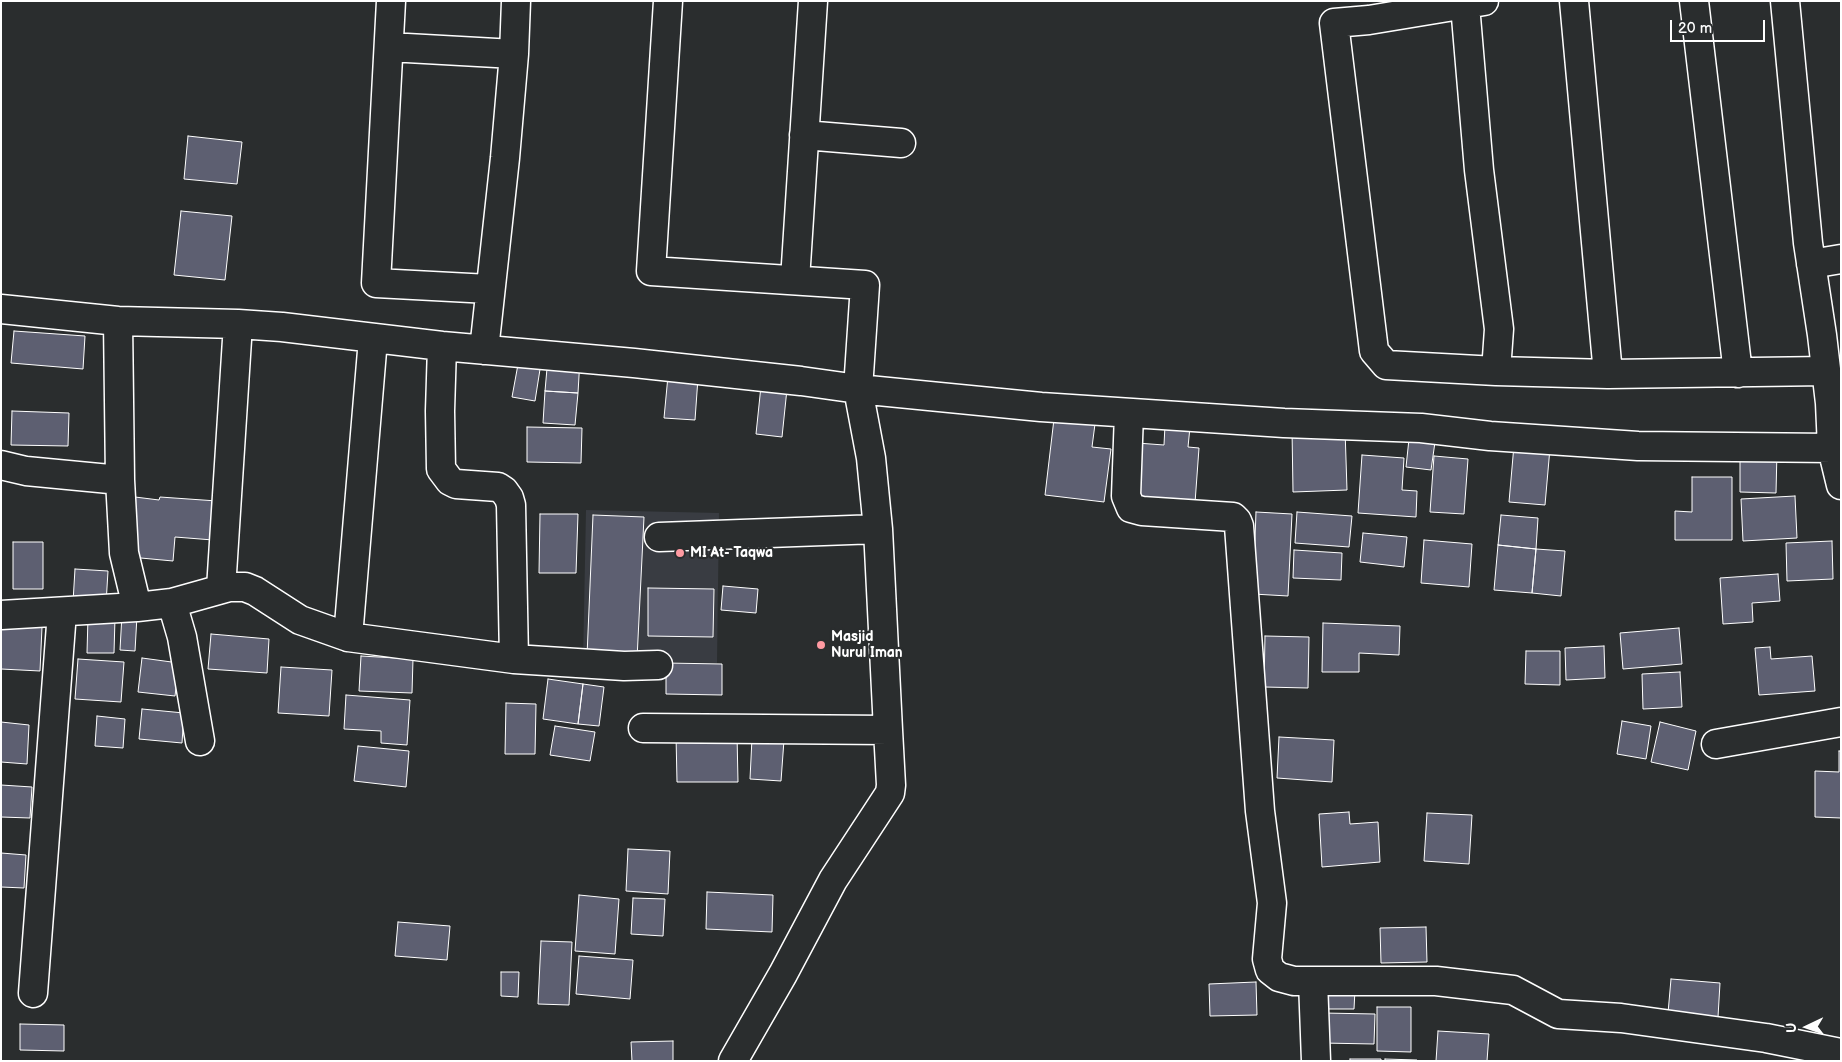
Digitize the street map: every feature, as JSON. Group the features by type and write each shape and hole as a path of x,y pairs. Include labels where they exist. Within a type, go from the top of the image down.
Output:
{"street":[{"path":"391,1 376,283 489,289"},
{"path":"484,350 489,289 505,158 514,54 516,1"},
{"path":"668,1 651,270 864,284 858,389 871,458 878,529 890,793 833,880 783,974 733,1061"},
{"path":"795,280 813,1"},
{"path":"1574,1 1608,374"},
{"path":"1694,1 1738,373"},
{"path":"1786,1 1811,264 1826,372 1832,448 1841,485"},
{"path":"1496,371 1499,329 1478,170 1464,3 1369,20 1334,12 1374,351 1386,365 1496,371 1608,374 1826,372"},
{"path":"389,47 514,54"},
{"path":"804,135 901,143"},
{"path":"1811,264 1841,260"},
{"path":"1,309 118,321 282,327 373,339 634,363 858,389 1041,407 1284,423 1421,428 1490,436 1630,445 1832,448"},
{"path":"118,321 120,480 124,553 137,607"},
{"path":"221,589 238,324"},
{"path":"348,637 373,339"},
{"path":"442,346 440,469 450,481 456,484 498,487 504,490 509,498 514,659"},
{"path":"1129,413 1126,496 1131,508 1142,511 1233,517 1237,521 1260,810 1272,903 1268,959 1270,970 1279,977 1294,981 1436,981 1513,990 1558,1014 1621,1018 1766,1038 1841,1052"},
{"path":"1,465 26,470 120,480"},
{"path":"659,537 878,529"},
{"path":"1,615 137,607 172,603 229,587 245,587 255,591 300,620 348,637 514,659 624,666 658,665"},
{"path":"172,603 182,637 200,741"},
{"path":"33,993 62,612"},
{"path":"1716,744 1841,722"},
{"path":"643,728 888,730"},
{"path":"1313,981 1316,1061"}],"shaded area":[{"name":"MI At- Taqwa","path":"586,510 719,513 717,663 583,661","holes":["593,515 644,518 637,659 587,656","649,588 714,589 713,637 648,636"]}],"building":[{"path":"188,136 242,142 237,184 184,179"},
{"path":"181,211 232,216 225,280 174,275"},
{"path":"14,331 85,336 83,369 11,363"},
{"path":"548,357 580,359 578,393 545,391"},
{"path":"519,359 541,363 535,401 512,397"},
{"path":"668,376 698,378 695,420 664,418"},
{"path":"761,386 787,389 782,437 756,434"},
{"path":"545,391 578,393 575,425 543,423"},
{"path":"12,411 69,413 68,446 11,445"},
{"path":"1054,419 1095,424 1092,447 1111,449 1104,502 1045,495"},
{"path":"1165,425 1190,427 1188,447 1199,448 1195,503 1132,498 1137,443 1164,445"},
{"path":"527,427 582,428 581,463 527,462"},
{"path":"1345,429 1347,490 1293,492 1292,430"},
{"path":"1409,439 1435,442 1431,470 1406,467"},
{"path":"1514,445 1550,448 1545,505 1509,502"},
{"path":"1740,450 1777,451 1776,493 1740,492"},
{"path":"1362,455 1404,458 1402,490 1417,491 1416,517 1358,513"},
{"path":"1434,456 1468,459 1464,514 1430,512"},
{"path":"1692,477 1732,477 1732,540 1675,540 1675,511 1692,512"},
{"path":"1795,496 1797,538 1743,541 1741,499"},
{"path":"135,497 159,500 160,497 217,501 213,540 175,537 173,561 130,557"},
{"path":"1256,512 1292,514 1288,596 1253,594"},
{"path":"1297,512 1352,516 1349,547 1295,543"},
{"path":"540,514 578,514 576,573 539,573"},
{"path":"593,515 644,517 637,659 587,656"},
{"path":"1501,515 1538,518 1536,549 1498,545"},
{"path":"1363,533 1407,537 1404,567 1360,562"},
{"path":"1424,540 1472,544 1469,587 1421,583"},
{"path":"1832,541 1833,579 1787,581 1786,543"},
{"path":"13,542 43,542 43,589 13,589"},
{"path":"1498,545 1536,549 1532,593 1494,590"},
{"path":"1536,549 1565,551 1561,596 1532,593"},
{"path":"1294,550 1342,553 1341,580 1293,578"},
{"path":"75,569 108,571 106,604 73,602"},
{"path":"1778,574 1780,601 1752,603 1753,622 1723,624 1720,578"},
{"path":"723,586 758,589 756,613 721,610"},
{"path":"648,588 714,589 713,637 648,636"},
{"path":"122,614 137,616 135,651 120,650"},
{"path":"88,617 115,618 114,653 87,653"},
{"path":"1323,623 1400,626 1399,655 1359,653 1359,672 1322,672"},
{"path":"1,625 42,627 40,671 1,669"},
{"path":"1679,628 1682,664 1623,669 1620,633"},
{"path":"211,634 269,639 267,673 208,669"},
{"path":"1265,636 1309,637 1308,688 1264,687"},
{"path":"1604,646 1605,678 1566,680 1565,648"},
{"path":"1770,647 1771,659 1812,656 1815,691 1759,695 1755,648"},
{"path":"1526,651 1560,651 1560,685 1525,684"},
{"path":"361,656 413,659 412,693 359,691"},
{"path":"142,658 179,663 175,696 138,692"},
{"path":"78,659 124,662 121,702 75,699"},
{"path":"666,663 722,664 722,695 666,694"},
{"path":"281,667 332,670 329,716 278,713"},
{"path":"1680,672 1682,707 1643,709 1642,674"},
{"path":"548,679 583,684 578,724 543,719"},
{"path":"583,684 604,687 599,726 578,724"},
{"path":"346,695 410,700 407,745 381,743 381,731 344,729"},
{"path":"506,703 536,704 535,754 505,754"},
{"path":"142,709 184,713 182,743 139,739"},
{"path":"97,716 125,719 123,748 95,746"},
{"path":"1622,721 1651,726 1646,759 1617,754"},
{"path":"1,722 29,725 27,764 1,762"},
{"path":"1660,722 1696,731 1688,770 1651,762"},
{"path":"555,726 595,732 590,761 550,755"},
{"path":"737,734 738,782 677,782 676,735"},
{"path":"1279,737 1334,740 1332,782 1277,778"},
{"path":"752,738 784,740 781,781 750,779"},
{"path":"358,746 409,751 406,787 354,781"},
{"path":"1839,751 1841,751 1841,818 1815,817 1815,771 1839,772"},
{"path":"1,785 32,787 30,818 1,817"},
{"path":"1349,812 1350,824 1378,822 1380,862 1322,867 1319,814"},
{"path":"1427,813 1472,815 1469,864 1424,861"},
{"path":"628,849 670,851 668,894 626,891"},
{"path":"1,853 26,855 24,888 1,887"},
{"path":"707,892 773,895 772,932 706,929"},
{"path":"579,895 619,899 615,954 575,951"},
{"path":"633,898 665,899 663,936 631,934"},
{"path":"398,922 450,926 447,960 395,956"},
{"path":"1426,927 1427,962 1381,963 1380,928"},
{"path":"541,941 572,942 569,1005 538,1004"},
{"path":"579,956 633,960 630,999 576,994"},
{"path":"501,972 519,972 518,997 501,996"},
{"path":"1671,979 1720,983 1718,1017 1668,1013"},
{"path":"1256,982 1257,1015 1210,1016 1209,984"},
{"path":"1327,989 1355,990 1354,1009 1326,1009"},
{"path":"1377,1007 1411,1007 1411,1052 1377,1051"},
{"path":"1323,1013 1375,1014 1374,1044 1322,1043"},
{"path":"20,1024 64,1025 64,1051 20,1050"},
{"path":"1438,1031 1489,1034 1487,1061 1436,1061"},
{"path":"673,1041 673,1061 632,1061 631,1042"},
{"path":"1350,1059 1381,1059 1381,1061 1350,1061"},
{"path":"1385,1059 1417,1060 1417,1061 1385,1061"}],"place":[{"name":"MI At- Taqwa","path":"680,553"},
{"name":"Masjid Nurul Iman","path":"821,645"}]}
